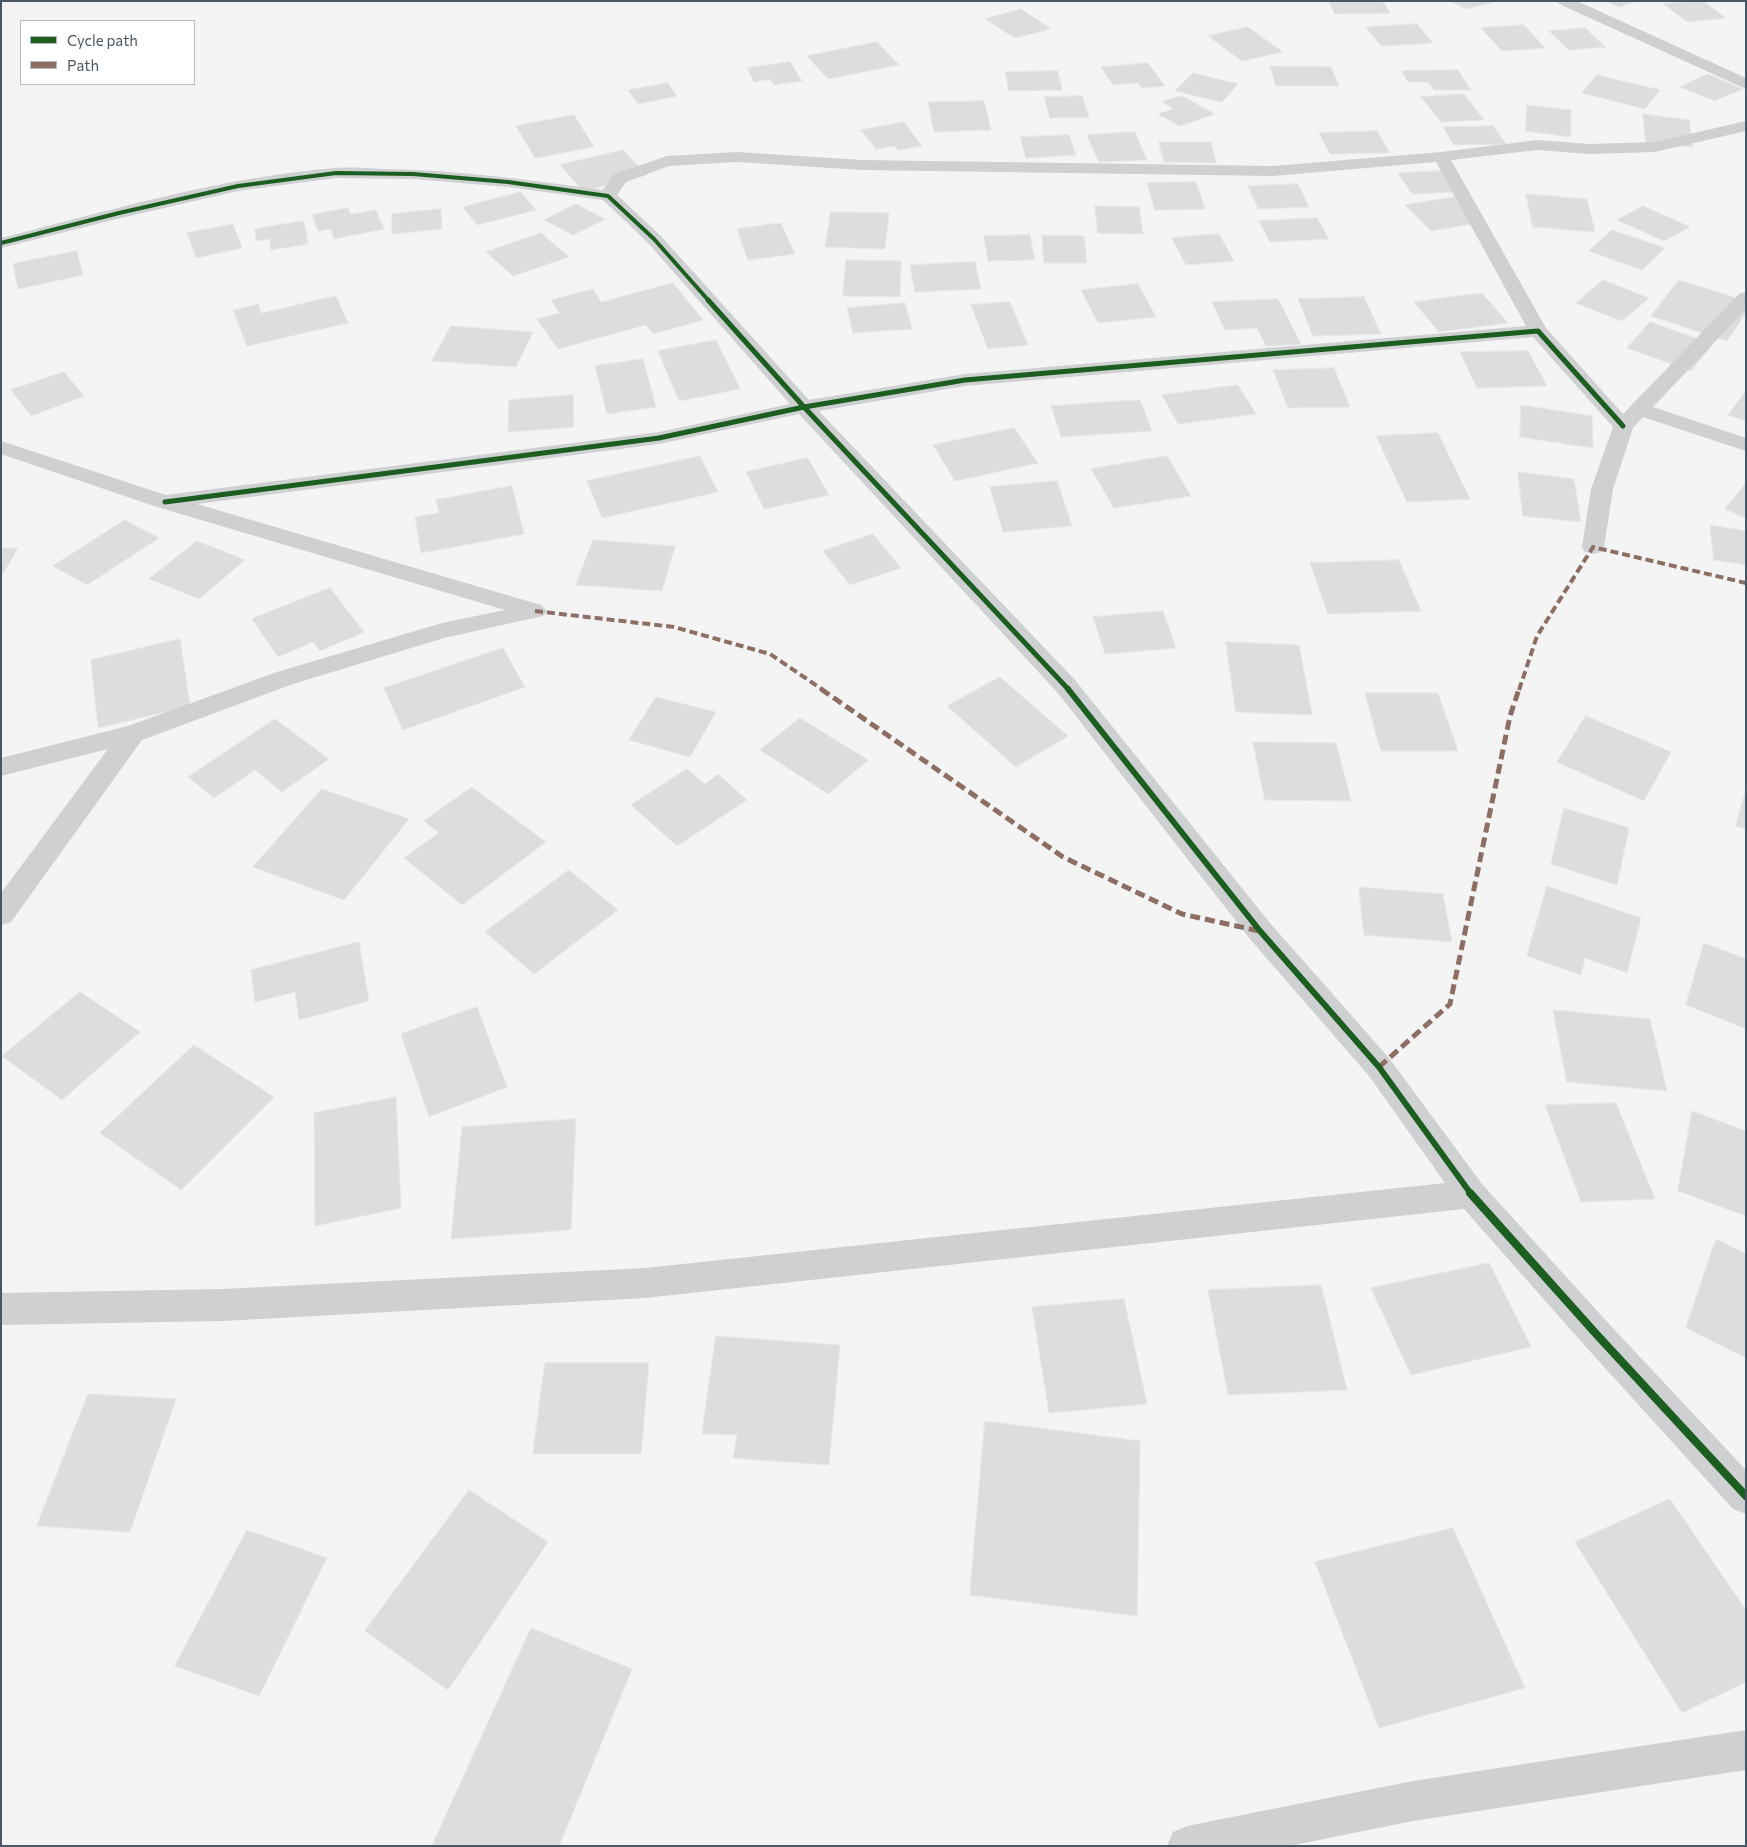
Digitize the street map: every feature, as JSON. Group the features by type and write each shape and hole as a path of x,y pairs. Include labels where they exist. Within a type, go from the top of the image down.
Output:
{"street":[{"path":"1564,1 1634,31 1746,84"},
{"path":"608,196 620,178 667,161 737,157 862,165 1273,171 1440,157 1537,145 1589,149 1655,147 1746,126"},
{"path":"1440,157 1538,331 1623,426"},
{"path":"1,243 119,213 238,186 336,173 413,174 508,182 608,196 654,239 804,407 1066,686 1260,931 1379,1067 1471,1194 1598,1336 1746,1496"},
{"path":"1593,547 1602,489 1623,426 1746,298"},
{"path":"165,502 659,438 804,407 965,380 1538,331"},
{"path":"1639,409 1746,445"},
{"path":"1,447 165,502 535,611 442,631 285,678 133,734 1,767"},
{"path":"1,914 133,734"},
{"path":"1,1309 223,1305 645,1283 1471,1194"},
{"path":"1186,1846 1414,1801 1746,1750"}],"building":[{"path":"1329,1 1383,1 1390,13 1335,14"},
{"path":"1451,1 1499,1 1466,9"},
{"path":"1606,1 1637,1 1619,7"},
{"path":"1703,1 1726,18 1688,22 1663,4"},
{"path":"1021,9 1051,29 1015,38 985,19"},
{"path":"1417,24 1433,43 1381,46 1366,27"},
{"path":"1524,25 1545,48 1502,51 1481,28"},
{"path":"1248,27 1283,52 1242,61 1208,36"},
{"path":"1585,28 1606,47 1569,50 1549,31"},
{"path":"877,42 899,65 828,79 807,56"},
{"path":"790,62 802,81 774,85 770,79 754,82 747,68"},
{"path":"1148,63 1165,86 1142,88 1138,83 1113,85 1101,67"},
{"path":"1270,66 1331,67 1339,86 1276,86"},
{"path":"1458,70 1471,90 1434,90 1428,82 1408,82 1402,71"},
{"path":"1058,71 1062,90 1009,91 1005,72"},
{"path":"1193,73 1238,84 1222,102 1175,91"},
{"path":"1708,74 1743,89 1715,101 1680,87"},
{"path":"1597,75 1660,90 1645,109 1582,93"},
{"path":"668,83 677,96 638,104 628,90"},
{"path":"1464,94 1484,120 1441,122 1421,97"},
{"path":"1082,96 1089,117 1050,118 1044,97"},
{"path":"1182,96 1215,114 1180,126 1158,114 1173,109 1162,102"},
{"path":"984,101 991,130 934,132 928,102"},
{"path":"1527,105 1571,110 1571,137 1526,131"},
{"path":"1643,114 1689,120 1693,147 1646,142"},
{"path":"574,115 594,147 535,158 516,126"},
{"path":"904,122 922,146 898,150 895,146 876,149 861,130"},
{"path":"1493,126 1506,144 1454,145 1443,127"},
{"path":"1377,131 1390,153 1330,154 1319,133"},
{"path":"1135,132 1147,160 1099,162 1087,135"},
{"path":"1069,135 1076,155 1026,158 1020,137"},
{"path":"1159,142 1211,142 1216,163 1164,162"},
{"path":"623,150 647,175 583,191 560,165"},
{"path":"1441,171 1455,192 1412,194 1398,173"},
{"path":"1196,182 1205,209 1155,210 1147,183"},
{"path":"1298,184 1309,207 1258,209 1248,186"},
{"path":"521,192 536,210 477,225 463,207"},
{"path":"1526,194 1587,199 1595,232 1533,227"},
{"path":"1455,197 1483,222 1431,231 1405,205"},
{"path":"576,204 605,219 573,235 544,220"},
{"path":"1095,206 1139,207 1143,234 1098,233"},
{"path":"1643,206 1690,227 1664,241 1617,220"},
{"path":"348,208 351,214 376,210 384,229 334,239 331,229 318,231 312,215"},
{"path":"441,209 442,229 392,234 392,214"},
{"path":"831,212 889,213 885,249 825,247"},
{"path":"1317,218 1329,239 1270,242 1259,221"},
{"path":"304,221 308,244 271,250 270,239 256,241 255,229"},
{"path":"781,223 795,254 748,260 737,229"},
{"path":"233,224 242,248 196,258 187,233"},
{"path":"1612,230 1665,248 1642,270 1589,251"},
{"path":"541,233 569,257 513,276 486,252"},
{"path":"1219,234 1234,261 1186,265 1172,238"},
{"path":"1030,235 1035,260 988,261 984,236"},
{"path":"1042,235 1084,236 1087,263 1044,263"},
{"path":"77,251 83,275 18,289 13,264"},
{"path":"846,260 901,261 900,297 843,296"},
{"path":"975,262 981,289 915,292 910,265"},
{"path":"1603,280 1649,298 1622,321 1576,303"},
{"path":"1679,280 1746,301 1746,313 1727,341 1651,316"},
{"path":"673,283 703,320 653,334 646,325 558,349 537,319 560,313 551,300 593,289 601,302"},
{"path":"1138,284 1156,317 1098,323 1081,290"},
{"path":"1482,293 1508,323 1439,332 1414,302"},
{"path":"336,296 348,323 247,346 233,310 258,304 261,313"},
{"path":"1364,297 1381,334 1313,336 1298,299"},
{"path":"1278,299 1301,344 1266,346 1257,328 1225,330 1212,302"},
{"path":"1010,302 1028,345 988,349 971,305"},
{"path":"905,303 912,329 853,333 847,308"},
{"path":"1650,322 1713,344 1691,371 1627,348"},
{"path":"451,326 533,332 516,367 432,361"},
{"path":"716,340 740,389 679,401 658,351"},
{"path":"1528,351 1547,386 1477,388 1460,352"},
{"path":"643,359 656,407 607,414 595,366"},
{"path":"1334,368 1350,407 1288,408 1273,370"},
{"path":"64,372 84,396 31,416 11,390"},
{"path":"1238,385 1256,414 1178,424 1162,395"},
{"path":"1746,391 1746,421 1728,415"},
{"path":"573,395 574,427 508,432 509,400"},
{"path":"1140,400 1152,431 1061,437 1051,406"},
{"path":"1521,405 1592,416 1593,448 1520,437"},
{"path":"1014,428 1038,463 955,481 933,445"},
{"path":"1438,433 1470,499 1407,502 1376,436"},
{"path":"700,456 718,492 602,518 587,481"},
{"path":"1167,456 1191,496 1114,508 1091,469"},
{"path":"808,458 829,495 764,509 746,472"},
{"path":"1518,472 1574,479 1581,522 1523,516"},
{"path":"1057,481 1072,526 1003,532 990,487"},
{"path":"1746,483 1746,518 1725,509"},
{"path":"512,486 524,534 421,553 415,517 439,513 436,500"},
{"path":"125,520 159,538 87,585 53,566"},
{"path":"1710,525 1746,531 1746,565 1714,560"},
{"path":"873,534 901,568 850,585 823,551"},
{"path":"593,540 675,546 662,591 576,585"},
{"path":"197,541 245,560 199,599 149,579"},
{"path":"1,548 18,548 1,577"},
{"path":"1399,560 1421,611 1328,614 1310,563"},
{"path":"330,588 364,632 320,651 313,642 278,657 252,619"},
{"path":"1163,611 1176,648 1105,654 1093,617"},
{"path":"180,639 190,706 98,728 91,660"},
{"path":"1226,642 1299,645 1312,715 1236,712"},
{"path":"503,648 525,687 403,730 384,688"},
{"path":"1000,677 1068,736 1016,767 947,706"},
{"path":"1365,693 1438,693 1458,751 1381,751"},
{"path":"656,697 716,712 690,757 629,740"},
{"path":"1586,716 1671,752 1644,801 1557,762"},
{"path":"800,718 868,760 828,794 760,750"},
{"path":"275,719 329,759 282,792 255,770 214,798 188,777"},
{"path":"1253,742 1336,743 1351,801 1265,800"},
{"path":"687,769 705,784 718,774 747,800 677,846 631,805"},
{"path":"472,787 546,842 462,905 404,858 439,833 424,821"},
{"path":"1746,788 1746,829 1736,826"},
{"path":"322,789 409,819 344,900 253,867"},
{"path":"1564,808 1629,828 1617,885 1551,864"},
{"path":"569,870 618,910 534,974 485,932"},
{"path":"1547,886 1641,918 1627,973 1585,958 1581,975 1527,956"},
{"path":"1359,887 1443,894 1452,942 1364,935"},
{"path":"359,942 369,1001 299,1020 295,992 255,1002 251,970"},
{"path":"1704,943 1746,959 1746,1029 1686,1005"},
{"path":"80,992 140,1032 62,1100 2,1056"},
{"path":"477,1007 507,1087 429,1117 401,1034"},
{"path":"1553,1010 1650,1019 1667,1091 1567,1082"},
{"path":"194,1045 274,1097 181,1190 100,1133"},
{"path":"396,1097 401,1208 315,1226 314,1113"},
{"path":"1616,1103 1655,1199 1581,1202 1545,1105"},
{"path":"1692,1111 1746,1131 1746,1216 1678,1191"},
{"path":"576,1119 571,1230 451,1239 462,1127"},
{"path":"1716,1239 1746,1254 1746,1358 1686,1328"},
{"path":"1489,1263 1531,1347 1411,1375 1371,1288"},
{"path":"1321,1285 1347,1390 1228,1395 1208,1290"},
{"path":"1124,1299 1147,1404 1049,1413 1032,1307"},
{"path":"716,1336 840,1345 829,1465 733,1458 737,1435 702,1434"},
{"path":"545,1363 649,1363 641,1454 533,1454"},
{"path":"88,1394 176,1399 130,1532 37,1526"},
{"path":"985,1421 1140,1441 1137,1616 970,1595"},
{"path":"469,1490 548,1542 448,1690 365,1631"},
{"path":"1670,1499 1746,1610 1746,1682 1682,1713 1575,1542"},
{"path":"1453,1528 1525,1688 1379,1728 1315,1562"},
{"path":"247,1530 327,1558 259,1696 175,1666"},
{"path":"531,1628 632,1669 559,1846 432,1846"}],"marked path":[{"path":"1379,1067 1450,1004 1510,716 1537,636 1593,547 1746,583"},
{"path":"535,611 674,627 770,654 1063,857 1182,914 1259,931"}],"cycle path":[{"path":"1,243 119,213 238,186 336,173 413,174 508,182 608,196 654,239 804,407 1066,686 1260,931 1379,1067 1471,1194 1598,1336 1746,1496"},
{"path":"165,502 659,438 804,407 965,380 1538,331 1623,426"}]}
